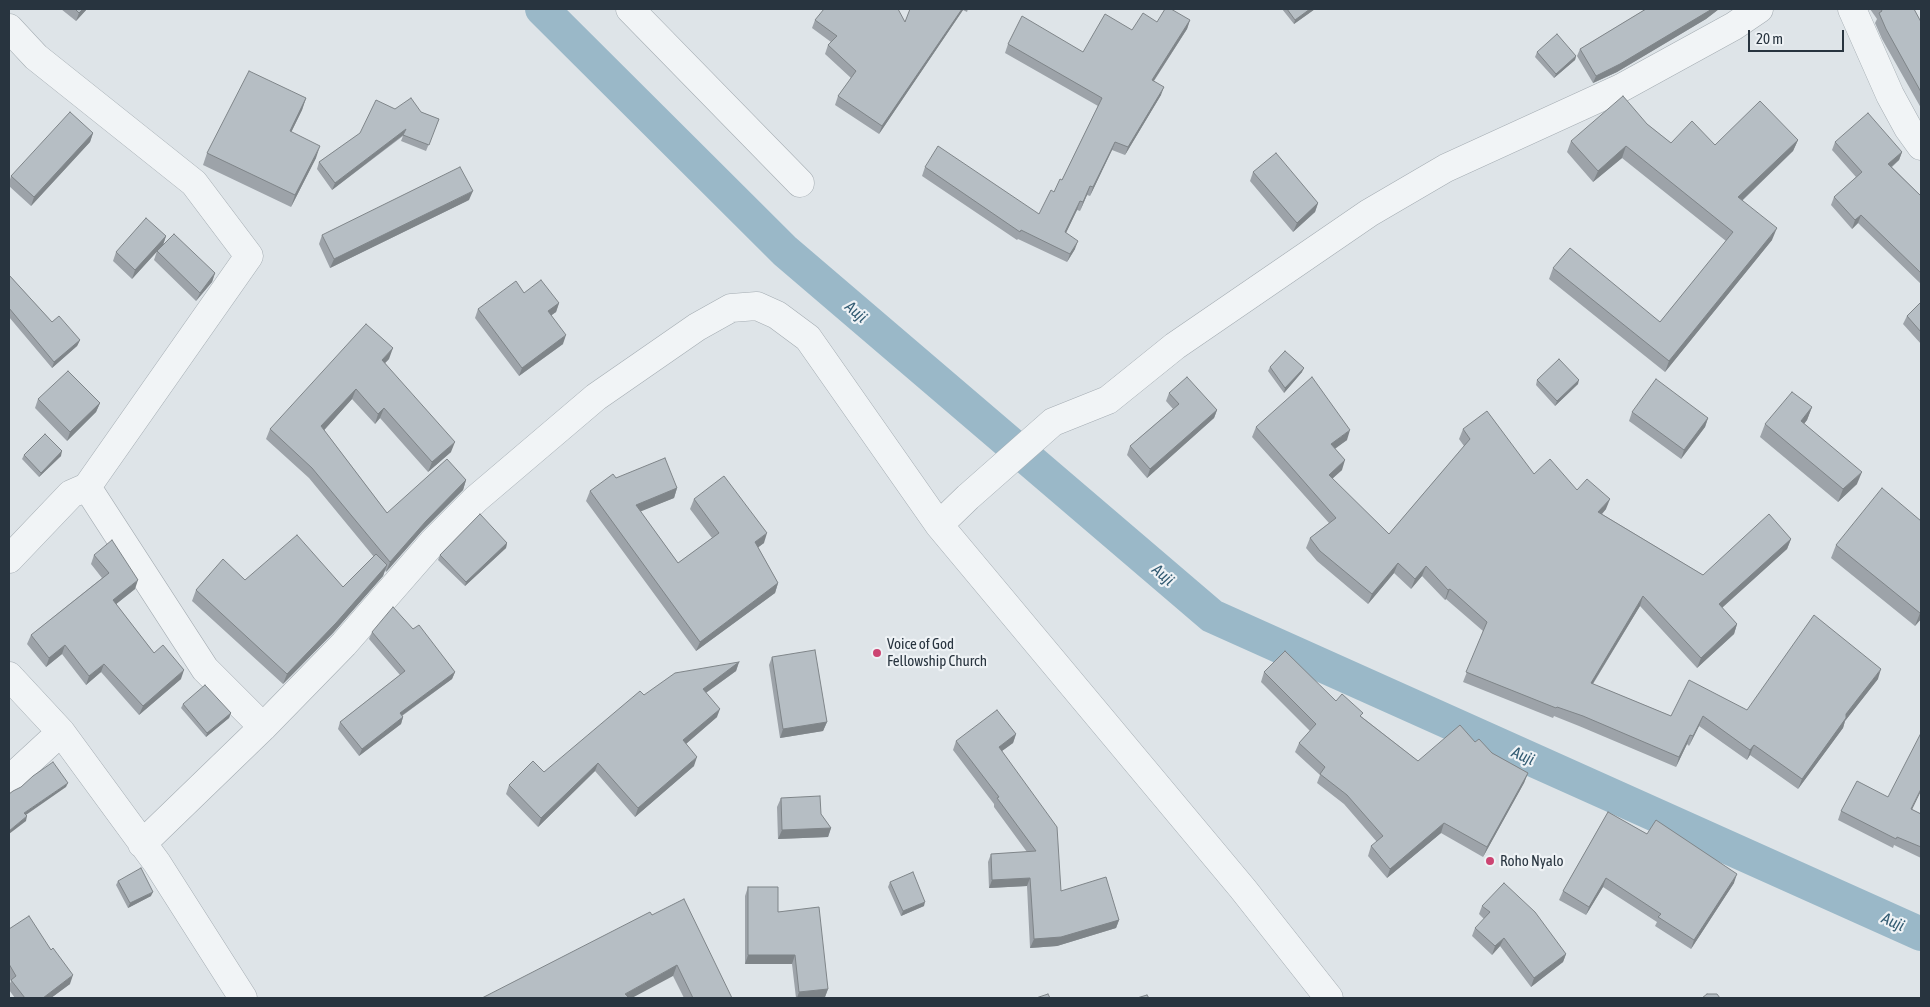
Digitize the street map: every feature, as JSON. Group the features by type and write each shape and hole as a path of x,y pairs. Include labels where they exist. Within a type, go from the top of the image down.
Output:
{"street":[{"path":"630,9 800,183"},
{"path":"939,525 1053,422 1108,400 1175,346 1369,213 1455,164 1621,88 1734,26 1759,9"},
{"path":"1852,9 1890,95 1908,128 1921,146"},
{"path":"9,28 36,57 194,183 249,256 88,487 71,494 9,559"},
{"path":"142,844 263,727 344,644 433,542 476,499 596,397 697,327 730,308 757,306 778,315 808,338 939,525 1243,889 1329,998"},
{"path":"88,487 205,669 263,727"},
{"path":"9,676 60,732 157,863 243,998"},
{"path":"9,780 60,732"}],"building":[{"path":"75,9 83,9 79,13"},
{"path":"824,9 898,9 905,22 910,9 962,9 882,126 838,96 856,71 828,45 837,36 815,20"},
{"path":"1165,9 1171,9 1190,20 1152,80 1164,87 1128,147 1115,142 1093,187 1090,186 1083,202 1080,201 1065,232 1078,241 1070,254 1021,230 1020,232 925,167 938,146 1039,214 1051,190 1054,192 1060,179 1062,180 1102,98 1008,44 1022,16 1083,52 1105,14 1132,30 1143,13 1157,22"},
{"path":"1287,9 1310,9 1295,20"},
{"path":"1646,9 1712,9 1620,64 1596,76 1580,49"},
{"path":"1881,9 1914,9 1921,22 1921,92 1886,29 1879,13 1882,11"},
{"path":"1557,34 1576,56 1556,74 1537,52"},
{"path":"249,71 306,98 290,131 320,146 295,195 207,153"},
{"path":"1623,96 1647,124 1671,143 1692,121 1715,145 1760,101 1798,140 1738,197 1777,228 1669,361 1553,268 1570,248 1660,322 1733,232 1626,146 1598,171 1571,141"},
{"path":"411,98 421,112 439,119 429,145 403,135 406,129 335,183 319,162 360,133 376,100 395,109"},
{"path":"70,112 93,133 34,197 11,176"},
{"path":"1868,113 1902,152 1888,164 1921,196 1921,273 1861,215 1855,220 1834,197 1862,172 1835,142"},
{"path":"1276,153 1318,203 1297,223 1253,172"},
{"path":"460,167 473,191 334,259 322,235"},
{"path":"146,218 166,236 135,270 116,252"},
{"path":"174,234 215,273 200,293 157,251"},
{"path":"9,275 52,322 59,316 80,340 54,362 9,308"},
{"path":"541,280 559,303 548,311 566,335 522,368 478,309 516,281 524,293"},
{"path":"1921,302 1921,332 1907,316"},
{"path":"366,324 393,348 382,360 455,442 432,462 384,408 378,414 356,389 321,426 387,513 447,459 466,480 390,562 312,468 270,429"},
{"path":"1285,351 1304,368 1285,388 1270,367"},
{"path":"1559,359 1579,380 1557,401 1537,380"},
{"path":"68,371 100,403 70,432 38,399"},
{"path":"1187,377 1217,410 1150,469 1130,446 1179,404 1169,393"},
{"path":"1312,377 1350,430 1331,444 1345,460 1329,475 1389,534 1470,439 1463,429 1487,411 1534,474 1550,459 1577,490 1587,479 1610,499 1598,512 1703,575 1769,514 1791,539 1719,604 1737,624 1701,658 1643,596 1591,683 1671,716 1689,680 1747,710 1814,615 1881,669 1846,714 1846,718 1802,779 1754,745 1750,750 1703,716 1693,736 1690,735 1679,757 1583,716 1556,708 1466,672 1487,622 1450,589 1448,590 1426,566 1415,579 1398,563 1372,594 1320,551 1310,538 1336,518 1256,427"},
{"path":"1656,379 1708,418 1684,450 1632,412"},
{"path":"1792,392 1812,407 1801,421 1862,472 1843,489 1765,424"},
{"path":"45,434 62,451 41,473 24,455"},
{"path":"665,458 677,488 636,505 678,563 719,533 694,499 724,476 767,533 755,542 778,583 700,642 590,491 613,474 616,478"},
{"path":"1882,488 1921,521 1920,613 1836,545"},
{"path":"480,514 507,543 466,582 440,555"},
{"path":"297,535 343,587 376,554 387,565 336,623 287,674 196,590 223,559 245,580"},
{"path":"112,540 138,580 113,600 154,653 163,645 184,670 143,706 104,664 89,676 65,645 49,658 31,635 109,573 94,555"},
{"path":"393,607 413,629 419,625 455,672 400,713 403,717 362,749 340,722 405,671 372,632"},
{"path":"815,650 827,722 783,729 772,657"},
{"path":"1285,651 1336,701 1342,694 1363,713 1360,716 1418,761 1460,725 1475,742 1479,739 1492,753 1528,773 1487,847 1444,823 1390,869 1371,846 1383,836 1347,795 1320,774 1325,767 1299,743 1316,724 1264,672"},
{"path":"739,662 703,689 720,709 683,740 697,757 638,808 598,763 541,818 509,785 533,761 544,772 640,691 644,695 675,673"},
{"path":"205,685 231,713 207,733 183,704"},
{"path":"997,710 1016,734 999,747 1057,827 1061,891 1106,877 1119,920 1061,937 1034,939 1030,878 992,880 991,854 1036,851 997,798 999,797 956,741"},
{"path":"1921,733 1921,789 1911,809 1921,814 1921,847 1897,837 1896,839 1841,811 1857,781 1888,797"},
{"path":"53,762 68,783 24,813 27,816 9,831 9,794"},
{"path":"820,796 821,814 831,828 782,830 781,798"},
{"path":"1608,812 1647,834 1656,820 1737,874 1694,940 1658,917 1661,914 1606,878 1589,907 1563,891"},
{"path":"141,868 153,892 130,903 118,881"},
{"path":"913,872 925,902 903,911 890,882"},
{"path":"1504,883 1535,912 1566,954 1534,978 1504,938 1495,946 1475,928 1490,912 1482,906"},
{"path":"748,887 778,887 778,912 819,907 828,989 799,992 795,955 748,955"},
{"path":"684,899 732,998 693,998 677,965 625,994 629,998 482,998 650,912 652,915"},
{"path":"29,916 51,950 53,948 73,975 43,998 25,998 11,980 16,976 9,964 9,929"},
{"path":"1048,994 1050,998 1036,998"},
{"path":"1707,994 1717,994 1720,998 1702,998"},
{"path":"1147,995 1149,998 1137,998"}],"waterway":[{"name":"Auji","path":"542,9 785,251 1212,616 1921,934"}],"place":[{"name":"Voice of God Fellowship Church","path":"877,653"},
{"name":"Roho Nyalo","path":"1490,861"}]}
